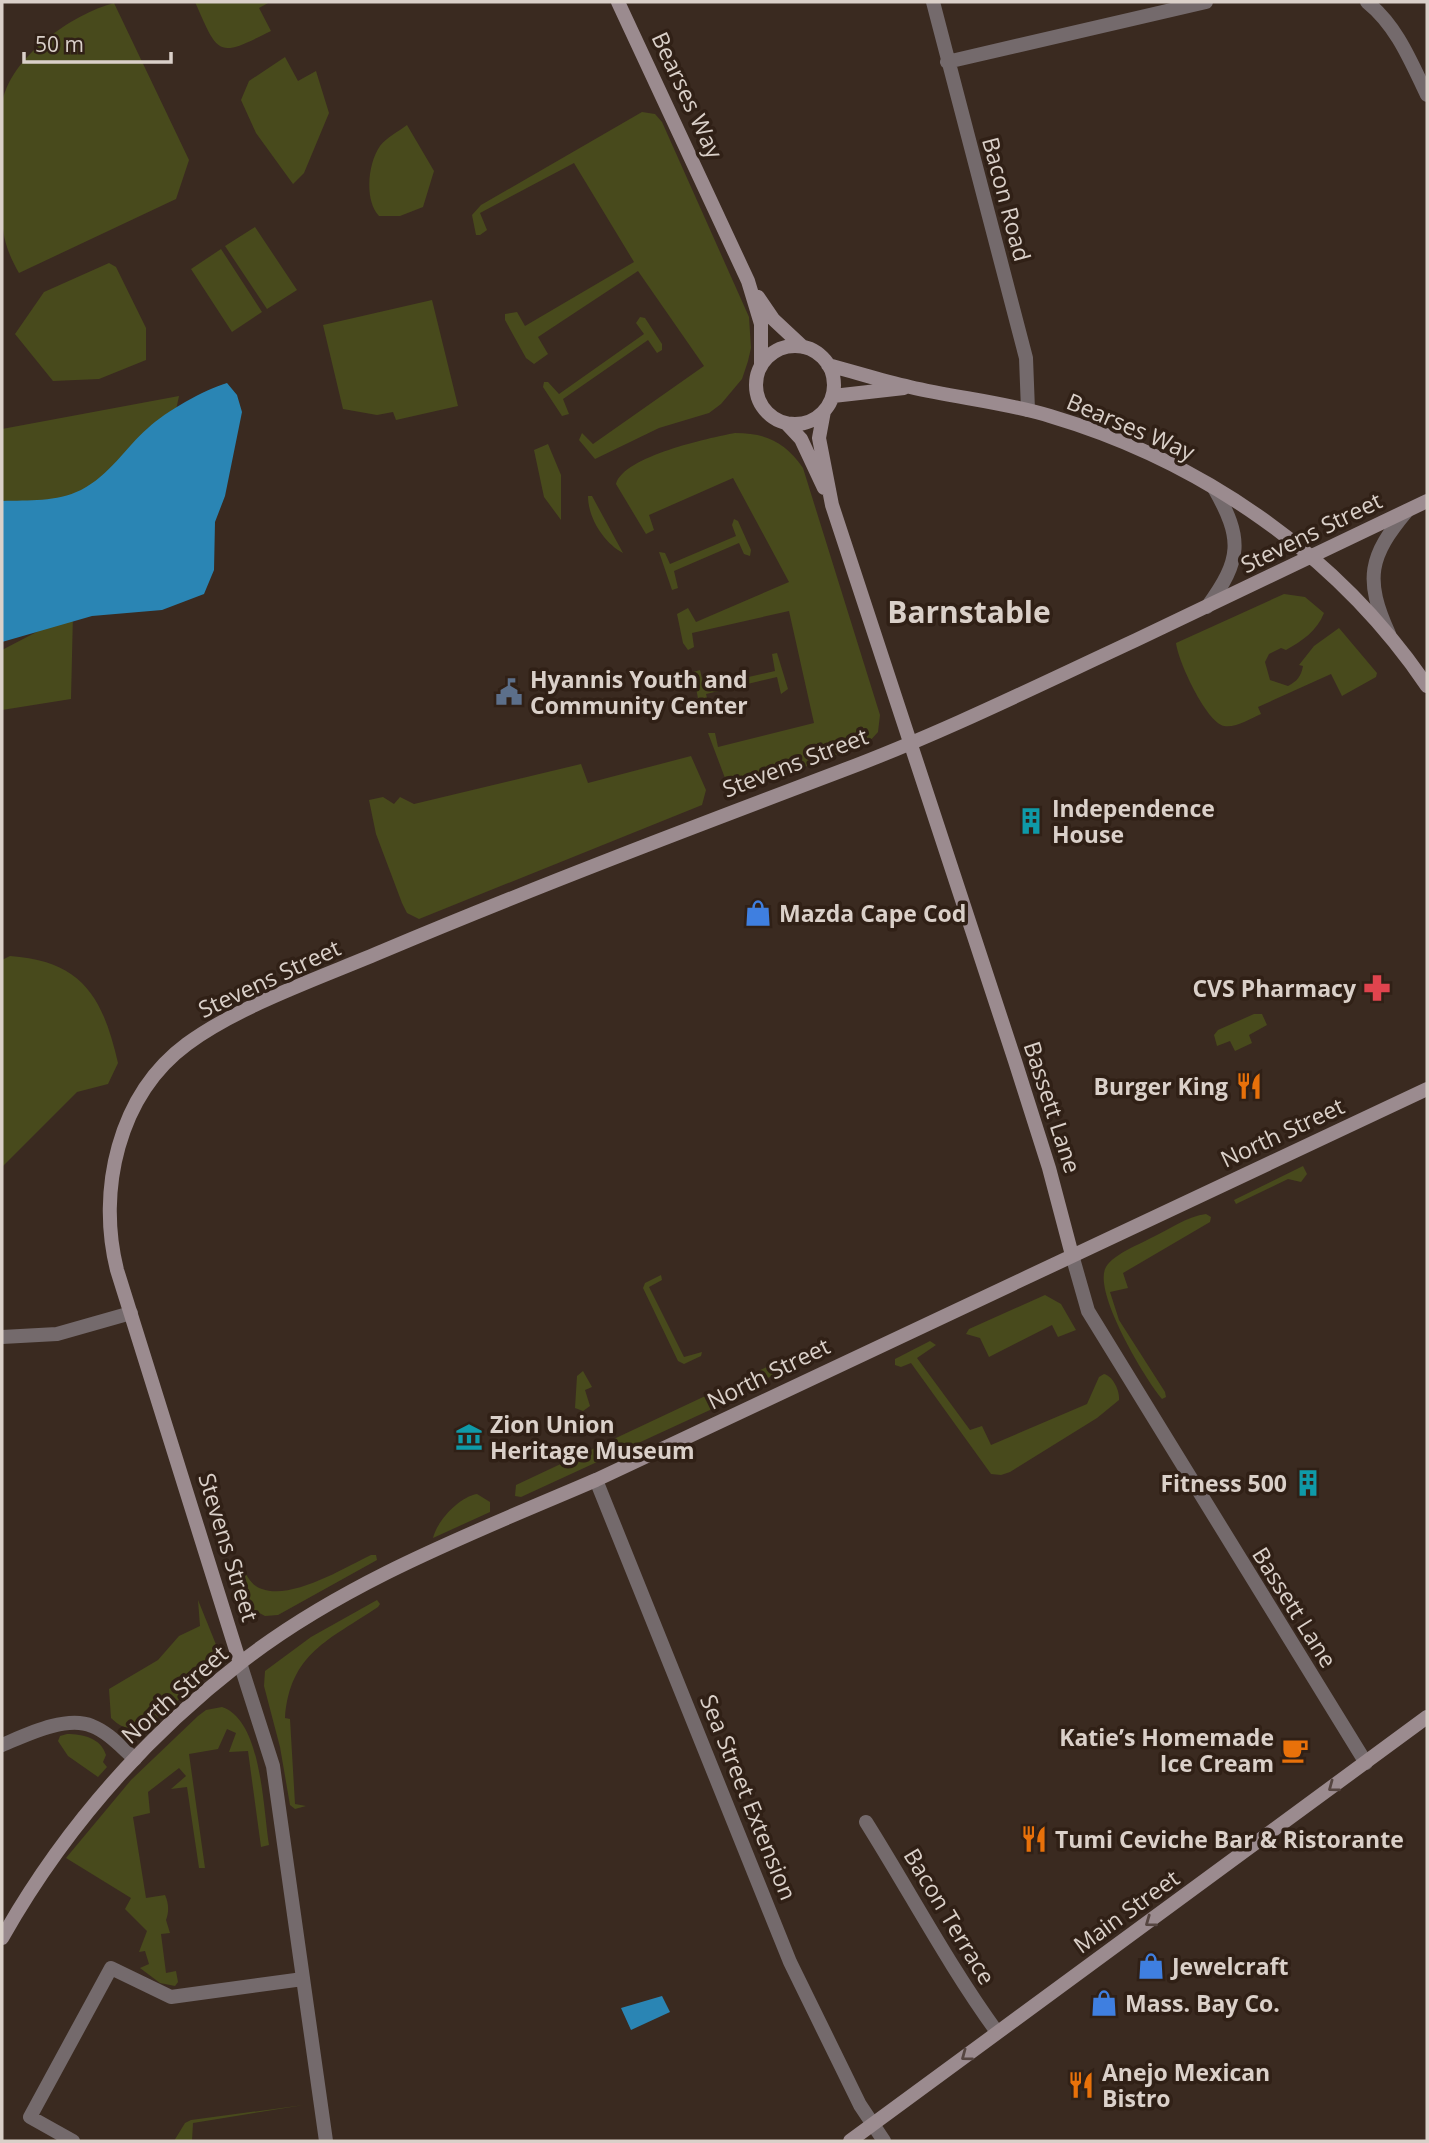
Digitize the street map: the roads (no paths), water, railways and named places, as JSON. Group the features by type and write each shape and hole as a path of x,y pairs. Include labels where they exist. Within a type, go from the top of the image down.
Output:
{"street":[{"name":"Bearses Way","path":"618,2 748,281 761,324 761,366"},
{"name":"Bacon Road","path":"933,2 1026,358 1028,410"},
{"path":"947,62 1206,2"},
{"path":"1367,2 1393,29 1427,95"},
{"path":"748,281 773,319 803,347 822,357 833,375 832,397 824,411 807,423 786,423 774,418 762,406 756,383 761,366 775,352 803,347"},
{"name":"Bearses Way","path":"828,365 911,388 1028,410 1097,432 1167,463 1214,488 1279,529 1313,556 1391,638 1427,686"},
{"name":"Bearses Way","path":"832,397 911,388"},
{"name":"Bassett Lane","path":"824,411 819,438 832,505 1049,1168 1082,1297 1105,1341 1366,1763"},
{"path":"786,423 801,439 832,505"},
{"path":"1207,607 1225,582 1236,546 1230,516 1214,488"},
{"name":"Stevens Street","path":"326,2141 273,1766 131,1313 111,1241 109,1203 118,1145 140,1098 170,1059 186,1045 227,1020 576,870 846,769 1032,689 1427,501"},
{"path":"1391,638 1377,606 1373,572 1380,546 1407,511"},
{"name":"North Street","path":"2,1938 63,1842 90,1806 135,1759 240,1663 328,1606 396,1570 596,1480 1427,1089"},
{"path":"2,1337 57,1334 131,1313"},
{"name":"Sea Street Extension","path":"596,1480 790,1962 858,2101 884,2141"},
{"name":"Main Street","path":"850,2141 1427,1717"},
{"path":"2,1745 64,1724 79,1723 102,1731 135,1759"},
{"name":"Bacon Terrace","path":"866,1822 931,1925 958,1978 997,2032"},
{"path":"73,2141 30,2118 111,1968 171,1997 303,1979"}],"water":[{"path":"227,383 237,395 242,412 225,496 215,522 214,570 204,594 162,610 92,616 2,642 2,501 52,498 81,490 100,477 156,421 197,396"},
{"path":"662,1996 670,2012 631,2030 621,2008"}],"place":[{"name":"Hyannis Youth and Community Center","path":"509,692"},
{"name":"Independence House","path":"1031,821"},
{"name":"Mazda Cape Cod","path":"758,913"},
{"name":"CVS Pharmacy","path":"1377,988"},
{"name":"Burger King","path":"1249,1086"},
{"name":"Zion Union Heritage Museum","path":"469,1437"},
{"name":"Fitness 500","path":"1308,1483"},
{"name":"Katie’s Homemade Ice Cream","path":"1295,1750"},
{"name":"Tumi Ceviche Bar & Ristorante","path":"1034,1839"},
{"name":"Jewelcraft","path":"1151,1966"},
{"name":"Mass. Bay Co.","path":"1104,2003"},
{"name":"Anejo Mexican Bistro","path":"1081,2085"}],"district":[{"name":"Barnstable","path":"969,611"}]}
